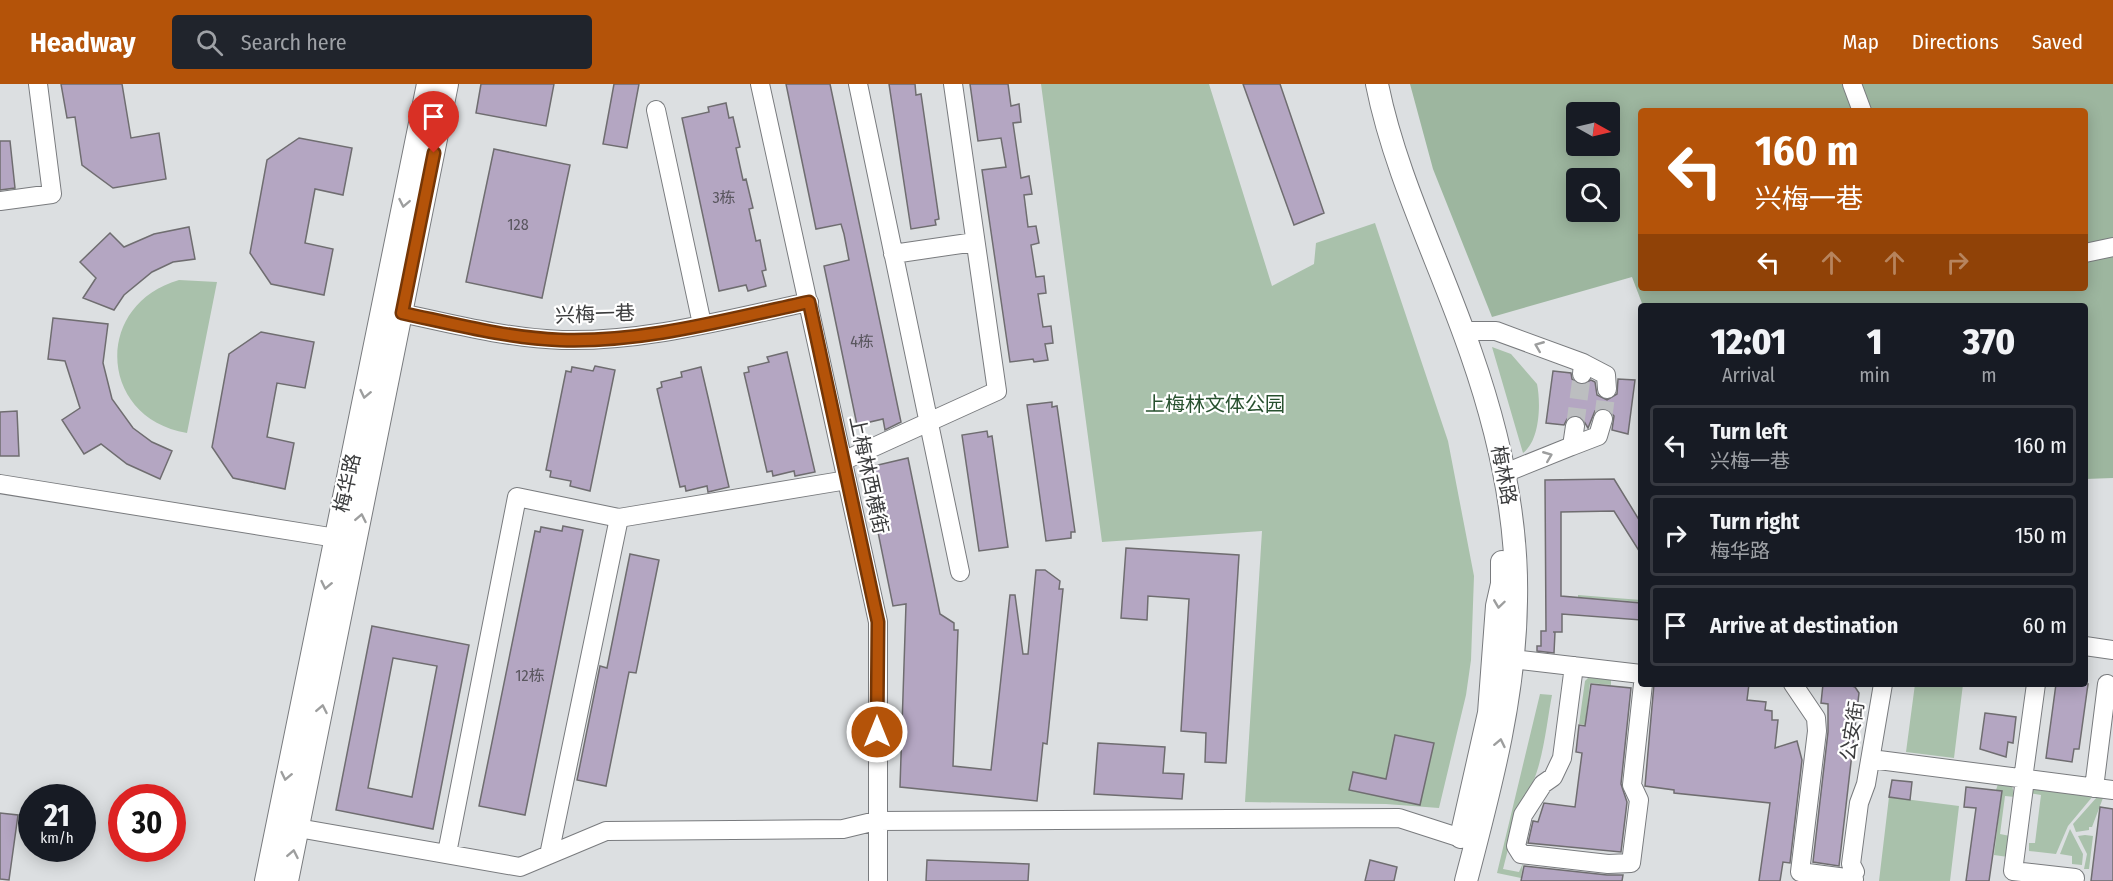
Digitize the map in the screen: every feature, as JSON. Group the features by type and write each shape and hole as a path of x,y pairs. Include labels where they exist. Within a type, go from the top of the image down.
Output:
{"main road":[{"name":"梅华路","path":"287,881 393,311 428,84"},
{"name":"梅华路","path":"266,881 336,538 447,84"},
{"name":"梅林路","path":"1365,84 1379,142 1469,389 1487,456 1499,530 1502,584 1497,606 1489,713 1450,881"},
{"name":"梅林路","path":"1377,84 1396,149 1464,331 1485,396 1504,473 1515,572 1512,659 1494,770 1466,881"}],"street":[{"path":"0,201 52,195 38,84"},
{"name":"上梅林西横街","path":"760,84 878,622 876,820 878,881"},
{"path":"858,84 960,572"},
{"path":"843,461 997,392 952,84"},
{"path":"1852,84 1861,108"},
{"path":"656,110 702,324"},
{"path":"893,254 975,242"},
{"path":"2088,253 2113,247"},
{"name":"兴梅一巷","path":"393,311 508,334 560,340 638,336 809,302"},
{"path":"1464,331 1496,331 1582,369 1606,375 1607,389"},
{"path":"1504,473 1598,436 1603,419"},
{"path":"1572,446 1575,426"},
{"path":"447,853 517,497 619,518 848,480"},
{"path":"0,484 336,538"},
{"path":"549,855 619,518"},
{"path":"2088,636 2113,640"},
{"path":"2088,646 2113,650"},
{"path":"1512,659 1638,674"},
{"path":"1574,666 1562,758 1553,777 1543,784 1523,814 1516,846 1521,854 1608,864 1631,863 1639,800 1632,785 1643,687"},
{"path":"2094,788 2107,684"},
{"path":"1795,687 1816,718 1817,731 1800,872 1854,877"},
{"name":"公安街","path":"1854,877 1851,864 1857,813 1866,784 1883,687"},
{"path":"2036,687 2013,871 2075,878"},
{"path":"1870,759 2113,790"},
{"path":"298,828 520,867 606,831 843,829 876,820 1399,818 1461,838"}],"green space":[{"name":"上梅林文体公园","path":"1041,84 1209,84 1272,286 1314,264 1316,243 1375,223 1448,441 1474,576 1471,660 1466,695 1439,808 1386,804 1245,802 1262,531 1102,542"},
{"path":"1410,84 2113,84 2113,478 2088,479 2088,303 1642,303 1632,277 1492,317 1433,169"},
{"path":"179,280 217,282 187,433 158,423 136,407 123,385 117,361 120,336 131,312 151,293"},
{"path":"1492,347 1511,354 1537,384 1539,411 1536,431 1529,447 1523,453"},
{"path":"1578,595 1638,600 1638,602 1578,597"},
{"path":"1589,677 1611,680 1611,685 1590,683 1585,725 1579,724 1585,681"},
{"path":"1915,687 1963,687 1954,758 1906,752"},
{"path":"1540,694 1552,695 1542,752 1533,781 1520,802 1503,869 1519,872 1523,863 1521,878 1497,873"},
{"path":"1998,784 2012,786 2015,797 2005,796 2000,834 2010,836 2008,857 1994,855 2002,791 1996,790"},
{"path":"2030,788 2093,796 2068,826 2056,854 2029,851 2029,843 2035,843 2041,795 2029,793"},
{"path":"1889,797 1959,806 1950,881 1879,881"},
{"path":"2097,797 2103,798 2092,827 2089,827 2089,830 2076,832 2073,824"},
{"path":"2070,829 2083,854 2082,865 2072,864 2072,856 2060,854"},
{"path":"2078,836 2093,836 2089,869 2084,869 2087,854"}],"building":[{"path":"61,84 122,84 131,138 159,133 166,179 113,188 82,165 75,117 67,118"},
{"path":"481,84 554,84 546,126 476,113"},
{"path":"614,84 639,84 627,148 603,144"},
{"path":"786,84 830,84 901,422 885,430 883,419 857,425 824,266 849,260 844,234 841,224 816,229"},
{"path":"889,84 915,84 916,95 921,94 939,219 935,220 936,225 911,229"},
{"path":"970,84 1008,84 1011,106 1019,104 1021,122 1013,123 1021,178 1029,176 1032,194 1024,195 1028,227 1036,226 1039,243 1031,245 1036,277 1044,276 1046,293 1038,294 1043,327 1051,326 1053,343 1045,344 1048,360 1010,362 982,170 1006,167 1001,138 978,141"},
{"path":"1243,84 1280,84 1324,213 1294,225"},
{"path":"726,103 729,118 733,117 740,147 736,148 743,180 746,179 753,208 749,209 756,241 760,240 766,270 762,271 766,286 748,291 746,285 719,291 682,118 709,112 708,107"},
{"path":"299,138 352,148 343,195 315,189 305,243 333,249 324,295 271,284 250,253 267,160"},
{"path":"0,141 10,141 15,188 0,190"},
{"path":"494,149 570,165 542,298 466,282"},
{"path":"189,227 195,259 173,262 152,272 124,295 114,310 83,298 96,278 80,262 110,233 124,247 154,234"},
{"path":"53,318 108,324 103,363 112,399 133,428 152,442 172,451 160,479 127,464 101,444 84,454 62,420 80,408 65,361 48,359"},
{"path":"261,332 314,342 305,388 277,383 267,437 294,443 285,489 233,478 212,447 229,354"},
{"path":"787,352 815,472 795,476 794,471 773,476 772,471 767,472 744,373 749,372 748,367 769,362 767,357"},
{"path":"595,366 615,370 590,491 570,486 571,481 550,477 551,471 546,470 566,371 571,372 572,367 593,371"},
{"path":"701,367 729,487 708,492 707,486 686,491 685,486 680,487 657,389 662,387 661,382 682,377 681,372"},
{"path":"1553,371 1571,373 1572,379 1580,385 1591,380 1595,382 1597,395 1607,400 1617,394 1618,379 1635,380 1628,434 1612,430 1614,416 1606,408 1595,411 1588,428 1582,418 1576,415 1567,419 1564,425 1546,423"},
{"path":"1052,402 1052,407 1057,406 1075,532 1071,532 1071,538 1046,541 1027,405"},
{"path":"17,411 19,456 0,456 0,412"},
{"path":"987,431 988,437 992,436 1008,547 979,551 962,435"},
{"path":"908,458 940,614 954,623 954,630 958,630 953,766 991,770 1010,595 1015,595 1023,654 1028,654 1036,570 1045,570 1060,581 1059,589 1063,589 1047,744 1043,743 1037,801 900,787 906,604 893,606 865,468"},
{"path":"1614,479 1638,518 1638,549 1614,511 1561,512 1561,596 1638,603 1638,620 1562,614 1562,632 1555,632 1554,653 1537,651 1537,646 1541,646 1541,631 1546,631 1545,480"},
{"path":"563,526 583,530 525,815 479,806 535,531 540,532 541,527 562,531"},
{"path":"1126,548 1239,555 1226,763 1205,762 1206,733 1181,731 1189,599 1148,596 1147,620 1121,618"},
{"path":"630,554 659,560 636,673 629,672 606,786 577,780 600,666 607,668"},
{"path":"372,626 469,645 433,829 336,810","holes":["393,658 437,666 412,797 368,788"]},
{"path":"1591,684 1631,688 1621,784 1627,802 1621,852 1528,843 1533,821 1538,822 1544,803 1575,807 1582,753 1576,752 1579,725 1585,726"},
{"path":"1654,687 1749,687 1747,700 1766,702 1765,710 1772,711 1772,720 1778,720 1775,748 1797,741 1802,760 1790,863 1783,862 1780,881 1759,881 1770,803 1674,793 1674,790 1645,786"},
{"path":"1823,687 1855,687 1859,693 1839,866 1813,862 1828,732 1828,704 1821,703"},
{"path":"2056,687 2088,687 2079,749 2074,749 2072,762 2046,758"},
{"path":"1985,713 2016,717 2013,743 2008,742 2006,757 1980,749"},
{"path":"1395,735 1434,743 1420,805 1349,790 1353,772 1386,779"},
{"path":"1098,743 1165,747 1163,773 1184,774 1182,799 1094,794"},
{"path":"1892,780 1912,782 1910,800 1889,797"},
{"path":"1966,787 2002,791 1989,881 1966,881 1976,808 1964,807"},
{"path":"2100,807 2113,809 2113,881 2091,881"},
{"path":"0,813 18,815 9,880 0,879"},
{"path":"927,860 1029,864 1028,881 926,881"},
{"path":"1370,860 1397,867 1394,881 1365,881"},
{"path":"1524,866 1623,875 1622,881 1521,881"}],"tunnel":[{"path":"1575,426 1582,374"},
{"path":"1603,419 1607,389"}],"route":[{"path":"434,153 402,313 534,338 586,340 664,332 809,302 878,622 877,732"}]}
